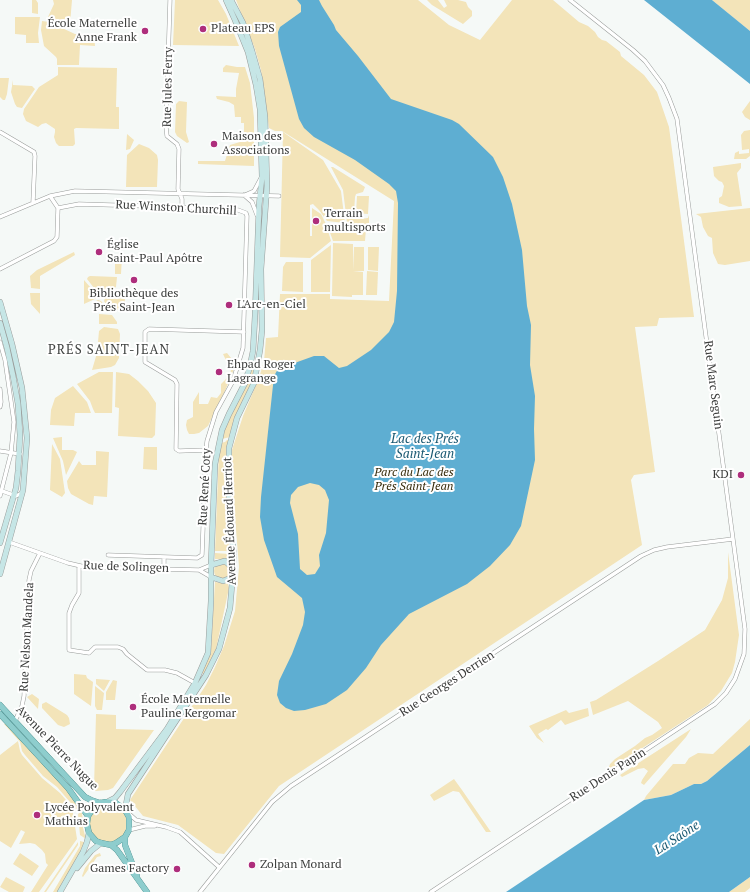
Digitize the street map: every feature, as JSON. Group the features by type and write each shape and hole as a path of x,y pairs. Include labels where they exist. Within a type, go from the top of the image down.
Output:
{"main road":[{"name":"Avenue Édouard Herriot","path":"109,801 115,798 120,792 167,729 196,683 208,653 217,452 222,430 245,383 250,366 254,339 258,218 262,177 260,108 248,52 236,20 226,0"},
{"name":"Avenue Édouard Herriot","path":"126,811 128,794 198,690 212,664 219,648 230,608 234,569 229,494 228,448 237,418 254,383 260,350 262,330 261,269 266,196 265,117 260,79 243,23 231,0"},
{"path":"0,302 14,349 24,404 27,444 17,495 0,543"},
{"path":"0,323 14,382 19,422 20,454 17,481 17,495 19,503 0,574"},
{"path":"211,565 225,560 234,569"},
{"path":"211,576 223,581 233,577"},
{"name":"Avenue Pierre Nugue","path":"0,705 81,793 91,800 100,803"},
{"name":"Avenue Pierre Nugue","path":"0,714 68,788 88,816 91,810 100,803 109,801"},
{"path":"109,801 120,804 126,811 130,822 129,830 125,837 111,845"},
{"path":"60,892 87,842 89,833 87,824 88,816"},
{"path":"89,833 96,841 111,845 116,850 147,892"},
{"path":"125,837 126,845 140,882"},
{"path":"70,876 91,851 101,843"}],"street":[{"name":"Rue Jules Ferry","path":"170,0 166,127 167,136 178,146 178,189 182,199 182,207"},
{"name":"Rue Marc Seguin","path":"570,0 633,50 651,68 660,80 677,119 745,629"},
{"path":"0,132 34,152 34,202"},
{"path":"244,195 254,191 262,177"},
{"path":"0,217 50,196 65,192 84,190 279,196"},
{"name":"Avenue Édouard Herriot","path":"244,195 252,202 258,218"},
{"path":"0,269 54,241 57,237 58,208 50,196"},
{"name":"Rue Winston Churchill","path":"58,208 79,204 238,210 246,213 244,332"},
{"path":"206,450 180,451 176,449 177,384 175,380 145,362 145,332 149,329 244,332"},
{"name":"Rue René Coty","path":"108,555 197,558 202,555 207,441 216,412 233,381 237,370 241,355 244,332"},
{"path":"243,338 254,339"},
{"path":"0,342 5,360 14,422 11,453 0,496"},
{"path":"0,389 0,407"},
{"path":"0,451 20,454"},
{"path":"1,491 17,495"},
{"name":"Rue Georges Derrien","path":"200,892 272,802 291,786 648,552 662,548 733,539"},
{"name":"Rue de Solingen","path":"9,542 79,566 99,568 199,570 211,565"},
{"name":"Rue Nelson Mandela","path":"15,722 22,706 24,696 30,572 40,553"},
{"path":"164,557 164,569"},
{"path":"79,566 79,593 69,613 69,650 88,653 95,647 123,648 127,654 147,670 177,672 196,683"},
{"name":"Rue de Solingen","path":"199,570 211,576"},
{"name":"Rue Denis Papin","path":"430,892 715,704 728,690 739,670 744,654 745,629"},
{"path":"126,811 136,820 180,832 219,867"},
{"path":"129,830 145,826 166,827"}],"green space":[{"path":"32,0 36,0 38,3 38,14 32,13"},
{"path":"53,0 72,0 71,28 53,21 48,17 54,4"},
{"name":"Plateau EPS","path":"175,0 218,0 226,14 239,46 173,45"},
{"name":"Parc du Lac des Prés Saint-Jean","path":"236,0 418,0 449,25 480,40 512,0 553,0 579,22 588,26 598,37 606,41 620,52 621,56 644,75 657,92 669,127 694,317 659,318 657,326 635,327 655,472 634,475 631,480 642,545 279,786 224,854 216,853 178,825 143,816 130,800 206,685 224,646 235,611 239,567 231,453 243,416 259,378 264,361 266,338 278,337 280,294 330,294 330,299 389,301 394,201 282,131 275,131 269,128 261,70 255,49"},
{"path":"427,0 438,0 444,8 447,6 444,0 458,0 466,2 472,11 472,16 463,24 432,5"},
{"path":"712,0 750,0 750,31 735,19"},
{"path":"15,17 40,17 38,33 39,43 26,43 26,35 15,34"},
{"path":"42,21 49,22 75,34 94,35 95,46 80,45 79,65 57,65 56,57 44,46 41,30"},
{"path":"226,65 245,67 250,83 254,118 254,166 198,164 198,161 225,161 230,145 240,142 240,140 244,140 244,123 241,123 241,117 235,117 234,105 217,99 216,96 236,97 239,73 223,72 223,68"},
{"path":"58,67 117,68 116,107 119,107 119,129 76,128 74,129 75,144 73,146 59,146 54,137 55,129 46,123 38,127 26,121 23,114 24,109 39,87 58,75"},
{"path":"0,78 9,78 5,100 0,97"},
{"path":"13,80 13,85 32,86 35,89 22,108 17,107 11,92"},
{"path":"179,101 187,102 186,132 189,142 187,143 177,136 175,132 176,104"},
{"path":"750,101 750,120 745,117 742,112"},
{"path":"750,130 750,156 746,159 734,159 735,153 739,151 739,154 749,153 749,149 742,150 741,135 744,131"},
{"path":"283,132 323,160 341,191 345,223 327,221 313,204 310,205 310,236 312,236 312,208 321,214 326,224 331,241 310,258 280,257"},
{"path":"127,134 134,140 130,149 126,150"},
{"path":"139,144 149,148 157,155 157,187 126,187 127,155"},
{"path":"741,163 741,168 737,173 742,206 729,207 719,203 719,198 722,196 724,186 722,182 714,176 713,167"},
{"path":"331,167 365,187 363,192 356,194 354,213 361,219 368,218 369,215 369,227 347,223 343,190"},
{"path":"357,196 369,196 368,214 356,213"},
{"path":"750,208 750,261 725,265 718,264 713,253 712,238 708,236 703,227 701,217 696,214"},
{"path":"327,224 341,224 341,228 343,229 344,225 347,226 347,230 351,230 351,226 357,227 357,230 359,227 366,229 365,241 333,241"},
{"path":"333,243 353,244 353,271 363,272 363,295 352,295 352,297 332,296"},
{"path":"331,245 330,292 311,292 311,260"},
{"path":"354,247 364,247 364,271 353,271"},
{"path":"368,247 379,247 378,271 368,270"},
{"path":"74,252 75,255 40,276 40,289 31,288 30,276 37,270"},
{"path":"115,257 122,257 121,274 115,274"},
{"path":"286,262 303,262 303,292 282,291 283,267"},
{"path":"367,271 378,272 377,295 366,295"},
{"path":"90,276 117,277 116,287 104,294 102,292 98,293 87,279"},
{"path":"84,280 97,295 97,298 84,304"},
{"path":"114,291 116,298 125,299 124,310 110,310 104,301 106,295"},
{"path":"30,293 40,293 40,314 31,304"},
{"path":"96,301 101,301 109,311 100,312"},
{"path":"99,314 112,315 117,324 99,324"},
{"path":"104,327 118,329 120,334 119,358 115,365 111,367 92,370 97,353 99,331"},
{"path":"227,353 236,364 225,391 208,426 199,433 189,434 186,425 187,420 193,417 193,402 199,392 199,404 208,404 211,397 217,398 221,393 221,384 231,371 223,354"},
{"path":"254,362 252,381 230,437 222,439 224,431"},
{"path":"99,372 113,372 112,413 95,413 90,401 77,384"},
{"path":"116,372 129,374 148,391 156,403 155,435 152,438 118,436 119,408 115,407"},
{"path":"73,386 87,402 91,413 75,413 74,426 50,425 51,410 55,398"},
{"path":"62,437 62,450 73,450 77,452 66,475 63,461 53,438"},
{"path":"229,440 226,454 226,482 229,551 215,551 219,452 221,443"},
{"path":"52,444 60,459 65,493 62,497 50,490"},
{"path":"144,447 157,447 157,470 143,469"},
{"path":"96,451 109,452 107,497 94,496 93,505 71,494 67,481 79,461 82,465 96,465"},
{"path":"728,552 739,635 732,673 721,691 708,705 612,768 609,767 615,759 662,728 658,722 628,701 593,715 590,702 596,700 705,630 722,600 728,578"},
{"path":"215,553 229,554 229,557 228,559 215,559"},
{"path":"222,563 229,568 230,571 225,578 222,579 215,574 214,571 219,564"},
{"path":"215,582 228,584 229,588 216,649 204,674 202,673 211,649"},
{"path":"74,674 86,675 87,678 93,682 91,706 74,694"},
{"path":"96,679 110,680 104,691 96,684"},
{"path":"113,680 117,681 115,700 106,700 106,692"},
{"path":"95,686 104,693 102,710 97,710 95,706"},
{"path":"32,694 39,699 38,709 27,697"},
{"path":"46,702 67,715 70,724 64,727 58,725 42,708 42,704"},
{"path":"588,708 589,716 565,725 561,720 548,730 546,729 538,734 544,743 537,738 529,726 566,710 569,713"},
{"path":"96,714 116,715 116,729 154,730 113,788 95,791 94,788"},
{"path":"750,719 750,745 707,781 701,784 694,784 671,795 644,800 673,764 685,764 689,758 698,753 713,754"},
{"path":"4,724 6,724 66,789 80,808 79,810 76,809 57,787 43,776 22,751 20,742"},
{"path":"691,729 686,737 644,785 641,783 648,771 644,768 638,769 622,777 620,775"},
{"name":"Lycée Polyvalent Mathias","path":"18,741 22,755 42,778 60,793 72,807 77,839 39,892 31,892 48,865 46,863 45,854 42,850 35,844 19,844 25,832 21,830 11,848 0,841 0,755"},
{"path":"454,779 491,832 486,832 459,792 453,791 434,801 430,795"},
{"path":"108,804 118,807 124,813 127,823 124,833 118,839 108,842 98,839 92,833 89,823 92,813 98,807"},
{"path":"82,811 83,828 86,839 80,835 78,814"},
{"path":"80,841 84,842 84,844 80,853 57,892 53,892 80,846"},
{"path":"78,842 78,845 46,892 44,892"},
{"path":"20,853 39,866 32,876 13,864"},
{"path":"100,853 101,856 97,857 83,877 85,868 95,855"},
{"path":"6,877 25,887 23,892 9,892 0,887"},
{"path":"750,877 750,888 745,892 729,892"}],"water":[{"name":"Lac des Prés Saint-Jean","path":"297,0 319,0 336,30 391,99 452,120 459,124 493,157 503,177 512,204 522,250 527,306 531,325 530,365 535,396 535,460 521,526 510,545 490,566 467,584 409,614 381,645 366,668 347,690 326,704 305,710 294,711 286,708 280,703 277,695 279,681 292,654 303,625 305,612 302,598 277,577 264,540 260,517 274,376 278,369 314,356 324,356 339,368 347,366 371,350 389,332 394,322 397,291 398,203 396,191 389,184 355,160 314,137 304,128 299,119 279,46 278,32 280,27 301,12 301,5","holes":["310,483 319,485 325,490 329,500 326,533 319,555 320,566 315,574 307,575 300,569 298,534 290,503 291,495 298,487"]},
{"path":"644,0 712,0 750,31 750,84"},
{"name":"La Saône","path":"750,745 750,877 729,892 506,892 644,800 671,795 694,784 701,784 707,781"}],"place":[{"name":"Plateau EPS","path":"203,29"},
{"name":"École Maternelle Anne Frank","path":"145,31"},
{"name":"Maison des Associations","path":"214,144"},
{"name":"Terrain multisports","path":"316,221"},
{"name":"Église Saint-Paul Apôtre","path":"99,252"},
{"name":"Bibliothèque des Prés Saint-Jean","path":"134,280"},
{"name":"L'Arc-en-Ciel","path":"229,305"},
{"name":"Ehpad Roger Lagrange","path":"219,372"},
{"name":"KDI","path":"741,475"},
{"name":"École Maternelle Pauline Kergomar","path":"133,707"},
{"name":"Lycée Polyvalent Mathias","path":"37,815"},
{"name":"Zolpan Monard","path":"252,865"},
{"name":"Games Factory","path":"177,869"}],"district":[{"name":"PRÉS SAINT-JEAN","path":"109,350"}]}
